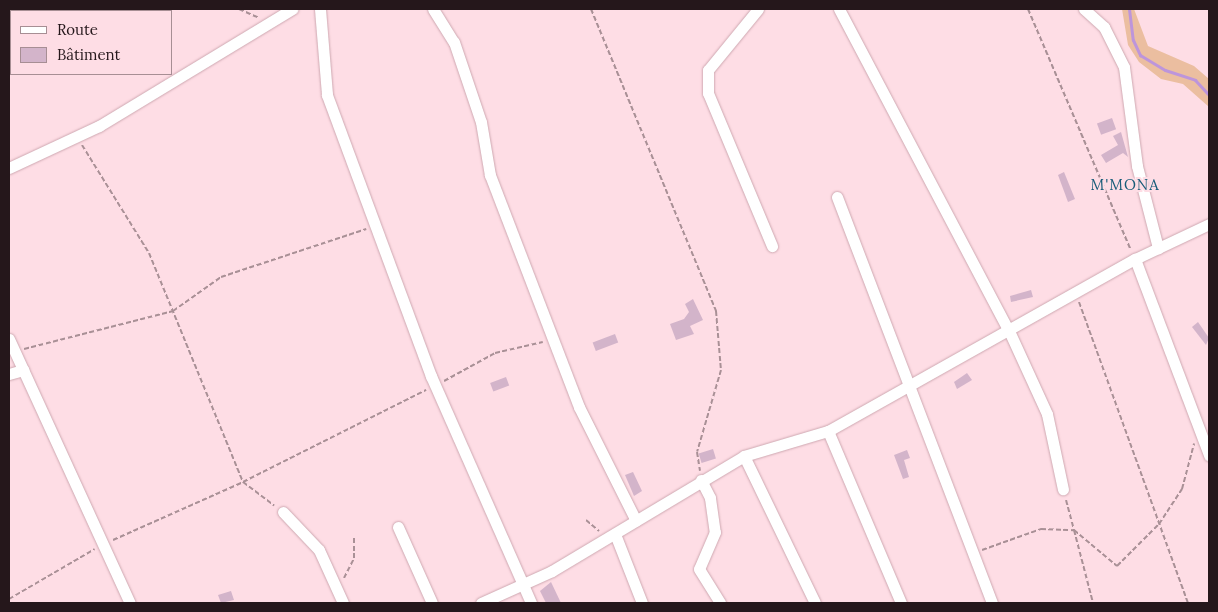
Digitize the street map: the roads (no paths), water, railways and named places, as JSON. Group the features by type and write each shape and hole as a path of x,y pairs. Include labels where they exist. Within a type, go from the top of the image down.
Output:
{"street":[{"path":"9,168 77,137 292,9"},
{"path":"320,9 327,95 436,385 525,585 531,603"},
{"path":"433,9 454,42 481,122 490,175 556,340 579,407 636,521"},
{"path":"758,9 708,70 708,93 772,246"},
{"path":"839,9 1010,333 1047,414 1063,489"},
{"path":"1084,9 1104,27 1124,66 1137,166 1158,248"},
{"path":"837,197 906,387 974,553 992,603"},
{"path":"481,603 525,585 744,456 828,431 906,387 1010,333 1135,259 1209,224"},
{"path":"1135,259 1209,455"},
{"path":"9,339 130,603"},
{"path":"9,374 23,370"},
{"path":"828,431 901,603"},
{"path":"744,456 815,603"},
{"path":"701,480 710,498 715,532 699,569 720,603"},
{"path":"283,512 319,550 343,603"},
{"path":"398,527 432,603"},
{"path":"610,536 642,603"}],"waterway":[{"path":"1129,9 1133,40 1140,55 1165,70 1195,80 1209,95"}],"district":[{"name":"M'MONA","path":"1125,185"}]}
